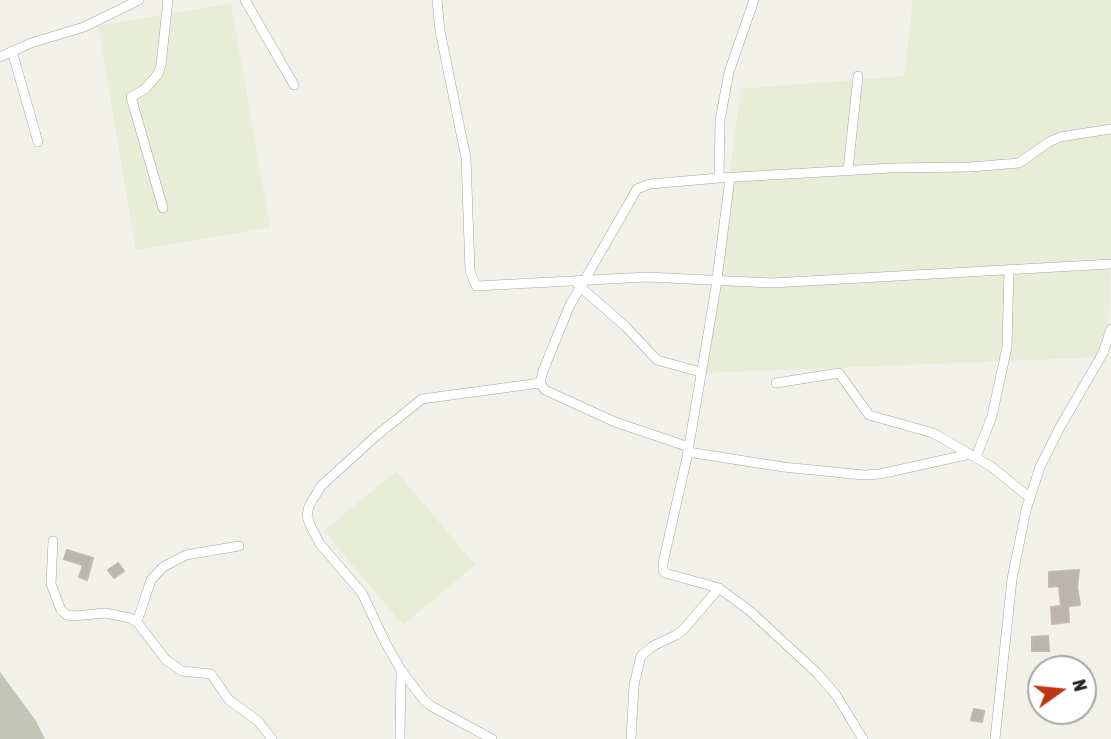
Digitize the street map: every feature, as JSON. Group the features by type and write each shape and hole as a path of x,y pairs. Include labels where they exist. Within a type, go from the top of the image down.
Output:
{"street":[{"path":"0,57 84,27 139,0"},
{"path":"163,208 131,97 145,89 158,74 169,0"},
{"path":"245,0 294,85"},
{"path":"437,0 440,31 466,158 470,271 476,286 579,283 647,276 772,283 1111,264"},
{"path":"719,178 720,120 729,72 754,0"},
{"path":"12,51 38,142"},
{"path":"848,170 858,76"},
{"path":"973,456 864,475 783,467 689,449 615,422 545,390 541,383 543,371 579,283 637,189 650,184 719,178 1019,163 1049,142 1069,135 1111,129"},
{"path":"730,178 717,282 689,449 663,570 665,573 719,588 750,611 817,673 836,695 863,739"},
{"path":"973,456 992,416 1007,347 1009,269"},
{"path":"579,283 657,360 700,372"},
{"path":"995,739 1012,579 1030,498 1040,467 1103,353 1111,329"},
{"path":"776,383 839,373 869,415 925,429 973,456 1030,498"},
{"path":"492,739 431,706 401,670 362,593 315,534 307,516 309,506 321,486 422,399 541,383"},
{"path":"53,541 51,584 61,610 67,615 105,613 137,622 166,660 182,671 211,674 229,700 258,721 272,739"},
{"path":"137,622 151,580 163,567 186,555 239,546"},
{"path":"631,739 634,685 641,656 653,646 683,630 719,588"},
{"path":"400,739 401,670"}],"shaded area":[{"path":"913,0 1111,0 1111,268 1106,357 703,373 741,89 904,76"},
{"path":"231,4 270,227 136,250 98,26"},
{"path":"396,471 475,565 403,625 324,531"},
{"path":"0,672 36,721 45,739 0,739"}],"building":[{"path":"67,550 93,558 87,580 79,577 83,565 64,559"},
{"path":"118,563 124,571 114,578 108,570"},
{"path":"1079,570 1077,587 1080,605 1068,606 1069,622 1052,624 1051,607 1061,606 1059,586 1049,587 1049,572"},
{"path":"1048,636 1049,651 1032,651 1032,637"},
{"path":"974,709 984,711 982,722 971,720"}]}
